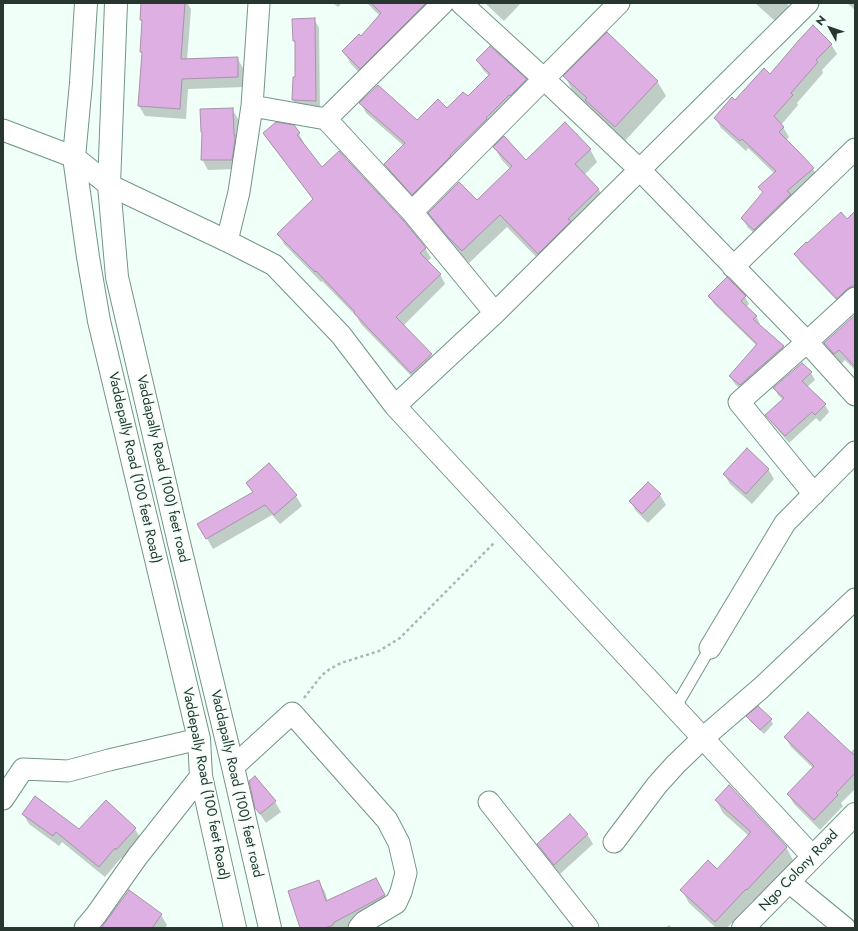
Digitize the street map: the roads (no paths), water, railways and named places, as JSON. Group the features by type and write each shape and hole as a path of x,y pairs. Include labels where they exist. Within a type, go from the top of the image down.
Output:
{"main road":[{"name":"Vaddepally Road (100 feet Road)","path":"86,3 81,83 74,156 88,256 99,321 199,739 201,776 235,928"},
{"name":"Vaddapally Road (100) feet road","path":"116,3 109,186 117,276 270,928"},
{"name":"Ngo Colony Road","path":"743,928 855,814"}],"street":[{"path":"228,241 239,192 252,106 258,3"},
{"path":"326,119 443,3"},
{"path":"461,3 640,170 733,267 808,342 855,395"},
{"path":"412,212 619,3"},
{"path":"395,406 495,313 808,3"},
{"path":"252,106 326,119 412,212 495,313"},
{"path":"3,130 74,156 109,186 228,241 274,265 341,335 395,406 812,857"},
{"path":"733,267 855,150"},
{"path":"814,494 739,402 808,342 855,298"},
{"path":"710,648 786,523 855,452"},
{"path":"614,842 657,785 675,765 703,738 761,688 855,600"},
{"path":"233,767 292,713 387,820 399,843 406,873 401,892 396,903 364,922 359,928"},
{"path":"3,799 23,769 68,770 199,739"},
{"path":"86,928 137,857 201,776"},
{"path":"489,802 588,928"},
{"path":"789,882 845,928"}],"lane":[{"path":"674,708 710,648"}]}
